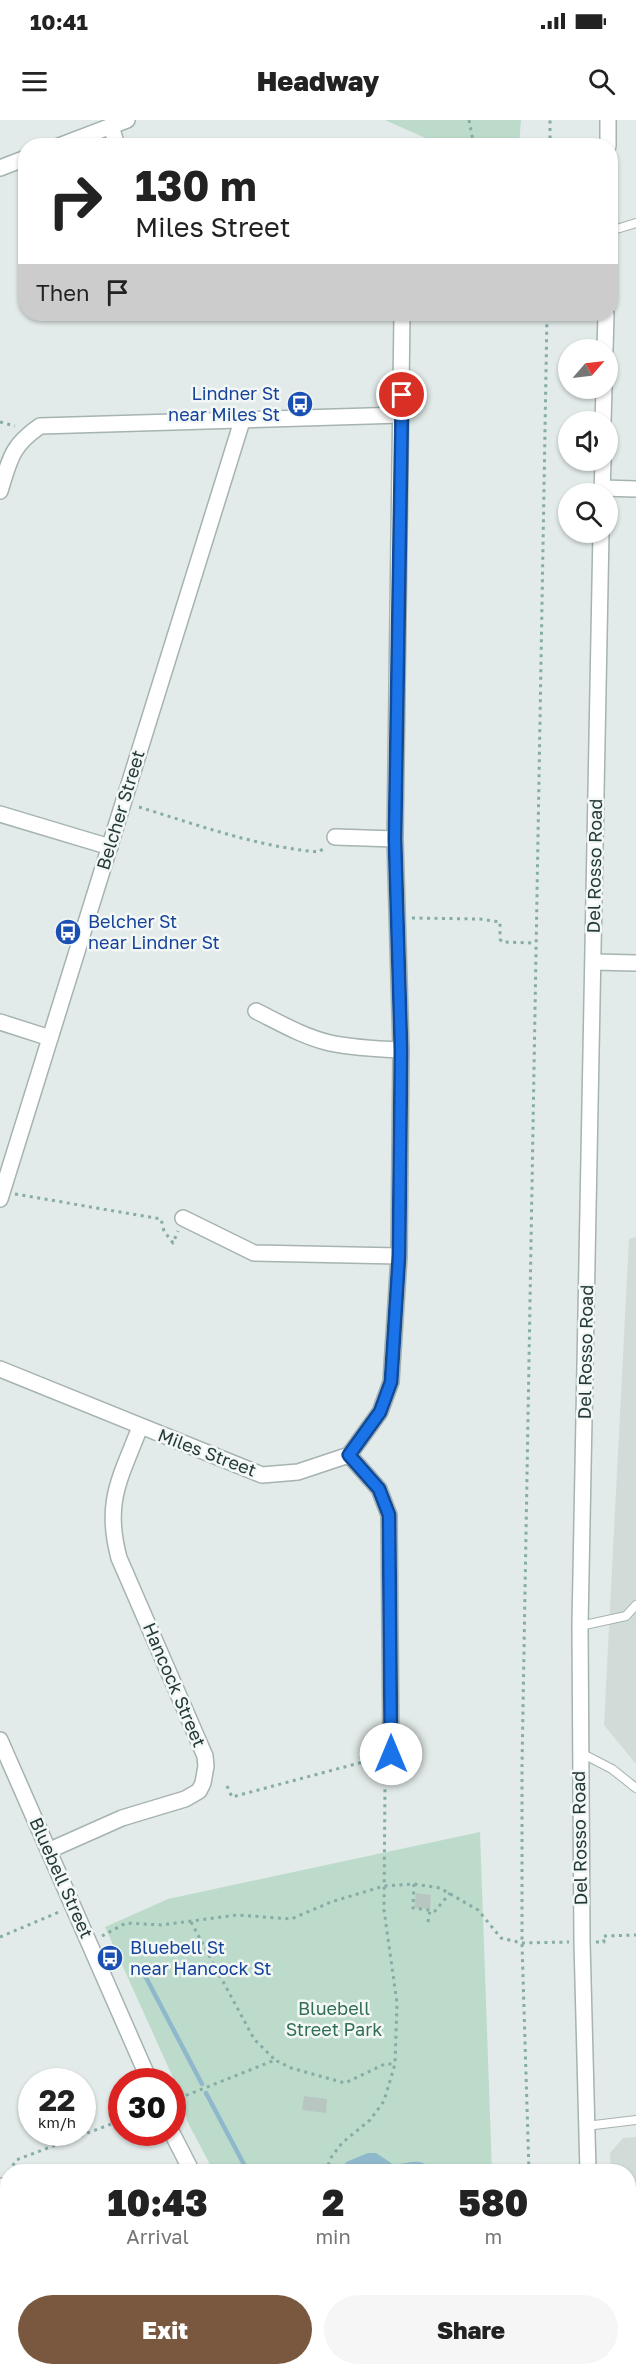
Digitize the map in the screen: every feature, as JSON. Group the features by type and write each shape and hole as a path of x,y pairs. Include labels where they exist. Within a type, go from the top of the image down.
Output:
{"street":[{"path":"80,138 127,120"},
{"path":"608,120 608,138"},
{"path":"111,126 115,138"},
{"path":"0,168 18,161"},
{"path":"391,1754 389,1515 379,1489 349,1455 380,1412 391,1382 399,1256 401,1050 395,839 402,321"},
{"path":"605,339 606,321"},
{"path":"0,491 11,455 21,439 40,426 401,415"},
{"name":"Belcher Street","path":"1,1195 242,421"},
{"path":"618,490 636,489"},
{"name":"Del Rosso Road","path":"588,2164 579,1752 580,1626 601,543"},
{"path":"0,814 110,847"},
{"path":"335,837 395,839"},
{"path":"594,962 636,963"},
{"path":"256,1011 296,1031 328,1043 359,1048 401,1050"},
{"path":"0,1022 50,1038"},
{"path":"183,1218 254,1253 399,1256"},
{"name":"Miles Street","path":"0,1369 262,1474 298,1472 349,1455"},
{"name":"Hancock Street","path":"50,1850 123,1818 185,1799 199,1791 205,1775 205,1756 119,1558 112,1527 115,1491 140,1427"},
{"name":"Bluebell Street","path":"0,1741 50,1850 144,2068"},
{"path":"179,2146 188,2164"}],"lane":[{"path":"618,229 636,223"},
{"path":"580,1626 626,1616 636,1605"},
{"path":"579,1752 612,1769 636,1788"},
{"path":"586,2126 636,2120"}],"path":[{"path":"469,120 472,138"},
{"path":"550,120 550,138"},
{"path":"529,2164 522,1942 522,1755 547,321"},
{"path":"0,422 16,426"},
{"path":"140,807 229,834 301,851 319,852 335,837"},
{"path":"397,918 480,919 500,922 502,942 535,943"},
{"path":"1,1195 161,1219 164,1231 173,1243 183,1218"},
{"path":"227,1786 232,1797 391,1754"},
{"path":"329,2164 342,2143 370,2120 384,2101 395,2064 397,2003 384,1910 385,1784 373,1773"},
{"path":"414,1884 413,1908 435,1911 450,1893"},
{"path":"90,1943 126,1923 161,1925 237,1915 291,1919 332,1902 384,1886 414,1884 440,1888 478,1910 501,1938 522,1942 604,1942 603,1936 636,1935"},
{"path":"428,1922 430,1910"},
{"path":"0,1937 60,1912"},
{"path":"191,1922 254,2040 275,2060 291,2068 345,2083 385,2064 395,2064"},
{"path":"186,2095 275,2060"},
{"path":"14,2164 16,2160 108,2125"}],"shaded area":[{"path":"636,1237 636,1764 604,1725 629,1239"},
{"path":"636,2137 636,2164 611,2164 610,2153 623,2138"}],"green space":[{"path":"385,120 521,120 520,138 425,138"},
{"name":"Bluebell Street Park","path":"480,1832 492,2164 210,2164 187,2121 186,2068 169,2068 105,1927 168,1899"}],"water":[{"path":"368,2153 376,2153 392,2164 345,2164"},
{"path":"411,2162 425,2164 400,2164"}],"building":[{"path":"416,1893 431,1895 430,1909 414,1908"},
{"path":"304,2096 327,2099 326,2113 302,2110"}],"waterway":[{"path":"141,1968 202,2084"},
{"path":"206,2093 244,2164"}],"place":[{"name":"Lindner St near Miles St","path":"300,404"},
{"name":"Belcher St near Lindner St","path":"68,932"},
{"name":"Bluebell St near Hancock St","path":"110,1958"}],"route":[{"path":"391,1754 389,1515 379,1489 349,1455 380,1412 391,1382 399,1256 401,1050 395,839 402,395"}]}
